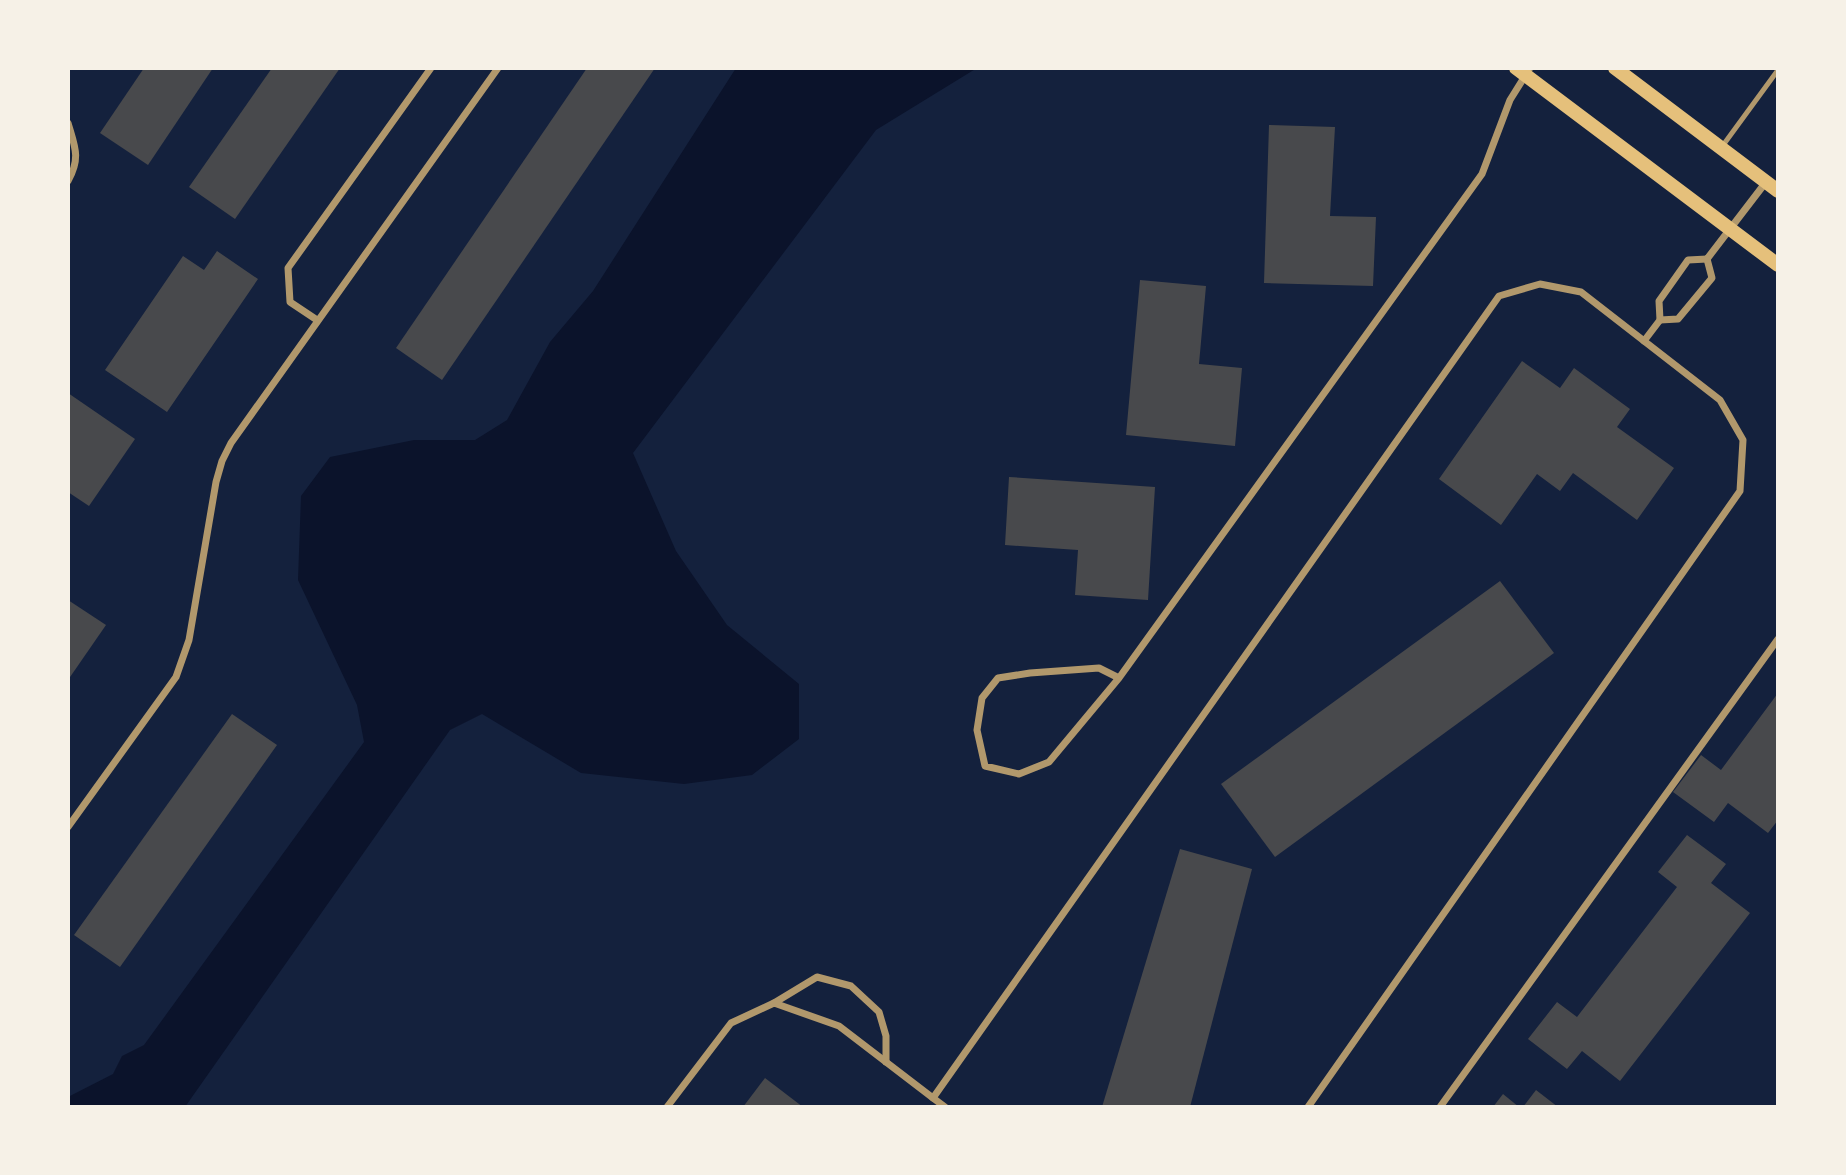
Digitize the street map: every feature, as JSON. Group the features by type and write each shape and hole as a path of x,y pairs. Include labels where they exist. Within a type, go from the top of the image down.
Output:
{"main road":[{"path":"1615,68 1772,186"},
{"path":"1524,71 1778,265"}],"street":[{"path":"317,320 290,302 288,268 431,68"},
{"path":"68,827 176,677 189,640 211,507 222,461 231,443 498,68"},
{"path":"1119,678 1099,668 998,678 982,698 977,730 985,766 1019,774 1049,762 1119,678 1482,174 1524,71"},
{"path":"68,122 77,153 75,169 68,181"},
{"path":"1707,260 1730,229 1772,186"},
{"path":"1644,341 1660,320 1659,300 1688,260 1707,260"},
{"path":"1660,320 1678,320 1712,278 1707,260"},
{"path":"933,1098 1499,296 1540,284 1581,292 1720,400 1743,440 1740,491 1308,1107"},
{"path":"1440,1107 1778,639"},
{"path":"667,1107 731,1023 774,1003 817,977 850,986 879,1012 886,1036 886,1062"},
{"path":"774,1003 839,1026 945,1107"}],"lane":[{"path":"1721,148 1778,70"}],"water":[{"path":"736,68 977,68 876,130 633,453 676,551 727,625 799,684 799,739 752,775 684,784 581,773 482,714 450,730 185,1107 68,1107 68,1097 113,1074 122,1056 144,1045 364,742 357,705 298,580 301,496 330,457 414,440 475,440 507,420 550,342 593,291"}],"building":[{"path":"144,68 213,68 148,165 100,133"},
{"path":"272,68 340,68 235,219 189,187"},
{"path":"587,68 655,68 442,380 396,348"},
{"path":"1269,125 1335,127 1330,216 1376,217 1373,286 1264,283"},
{"path":"217,251 258,279 167,412 105,370 183,256 204,270"},
{"path":"1140,280 1206,286 1199,364 1242,368 1235,446 1126,435"},
{"path":"1522,361 1560,388 1574,368 1630,409 1617,427 1674,468 1637,520 1573,473 1560,491 1537,474 1501,525 1439,479"},
{"path":"68,393 135,439 89,506 68,492"},
{"path":"1009,477 1155,487 1148,600 1075,595 1078,550 1005,545"},
{"path":"1500,581 1554,653 1275,857 1221,784"},
{"path":"68,600 106,625 68,680"},
{"path":"1778,693 1778,820 1768,833 1728,803 1714,822 1673,792 1701,755 1721,770"},
{"path":"232,714 277,745 120,967 74,935"},
{"path":"1687,835 1726,864 1711,883 1750,913 1620,1081 1582,1051 1567,1069 1528,1039 1557,1002 1577,1017 1677,887 1658,872"},
{"path":"1180,849 1252,869 1190,1107 1102,1107"},
{"path":"765,1078 803,1107 743,1107"},
{"path":"1536,1090 1558,1107 1523,1107"},
{"path":"1503,1094 1519,1107 1493,1107"}]}
